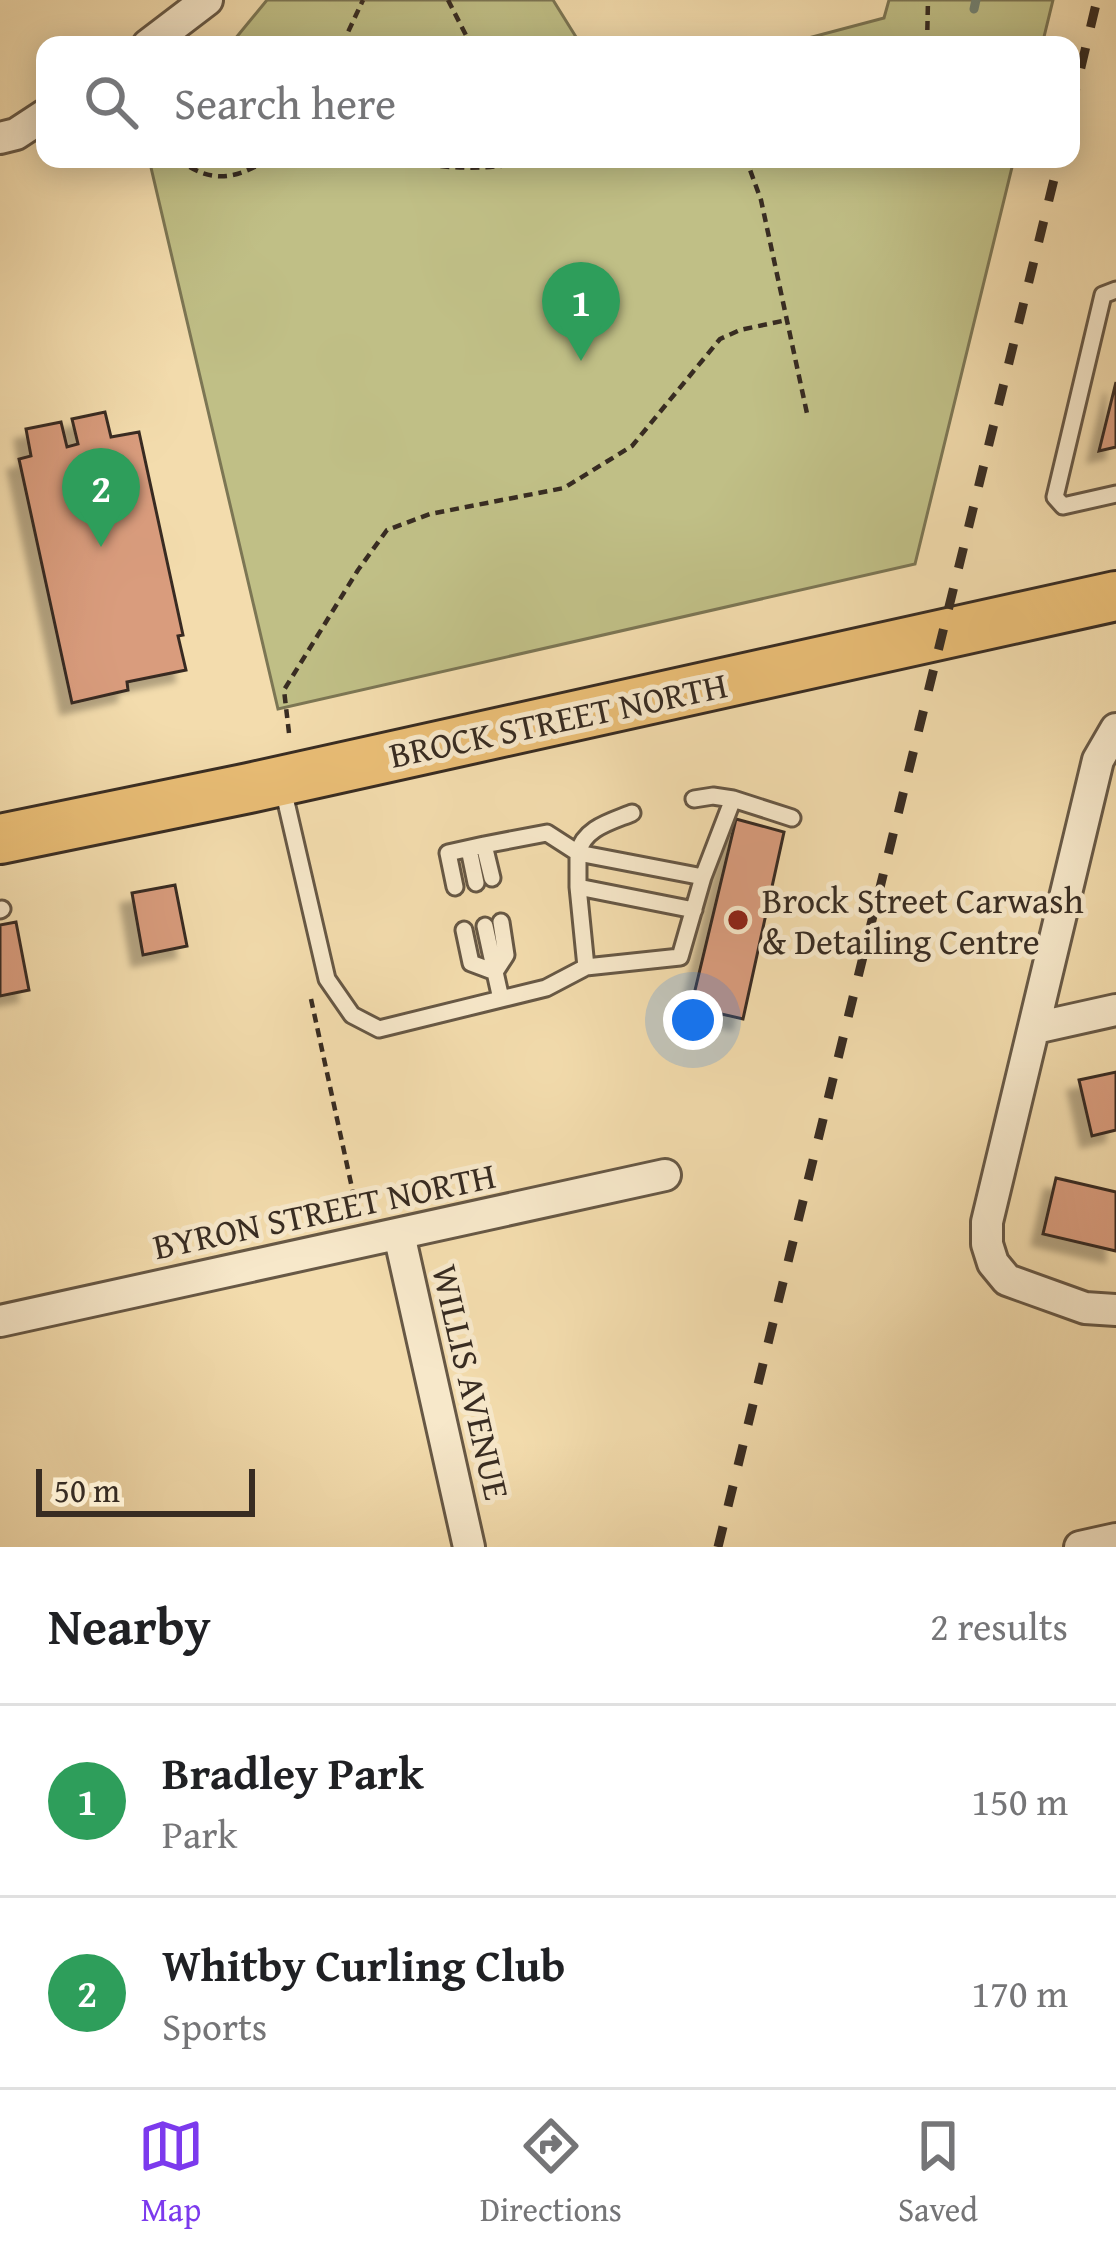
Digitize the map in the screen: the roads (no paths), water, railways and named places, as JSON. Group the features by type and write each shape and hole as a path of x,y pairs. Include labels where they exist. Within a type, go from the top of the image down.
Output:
{"main road":[{"name":"BROCK STREET NORTH","path":"0,839 1116,596"}],"street":[{"path":"160,36 207,0"},
{"path":"0,138 36,121"},
{"path":"1116,730 1098,760 987,1222 993,1263 1007,1280 1085,1308 1116,1310"},
{"path":"1035,1028 1116,1010"},
{"name":"BYRON STREET NORTH","path":"0,1321 665,1175"},
{"name":"WILLIS AVENUE","path":"399,1234 470,1547"},
{"path":"1080,1547 1116,1539"}],"lane":[{"path":"1116,290 1102,295 1055,496 1063,506 1116,494"},
{"path":"281,780 327,979 352,1015 380,1028 546,988 586,967 680,957 703,877 733,799"},
{"path":"694,799 733,799 792,818"},
{"path":"586,967 578,887 581,840 632,813"},
{"path":"454,886 448,853 547,833 578,853 703,877"},
{"path":"476,847 484,880"},
{"path":"578,887 694,910"},
{"path":"493,924 500,999"},
{"path":"464,929 471,964 495,972"}],"waterway":[{"path":"974,9 976,0"}],"railway":[{"path":"1080,71 1097,0"},
{"path":"718,1547 1057,168"}],"place":[{"name":"Bradley Park","path":"581,361"},
{"name":"Whitby Curling Club","path":"101,547"},
{"name":"Brock Street Carwash & Detailing Centre","path":"738,920"}]}
